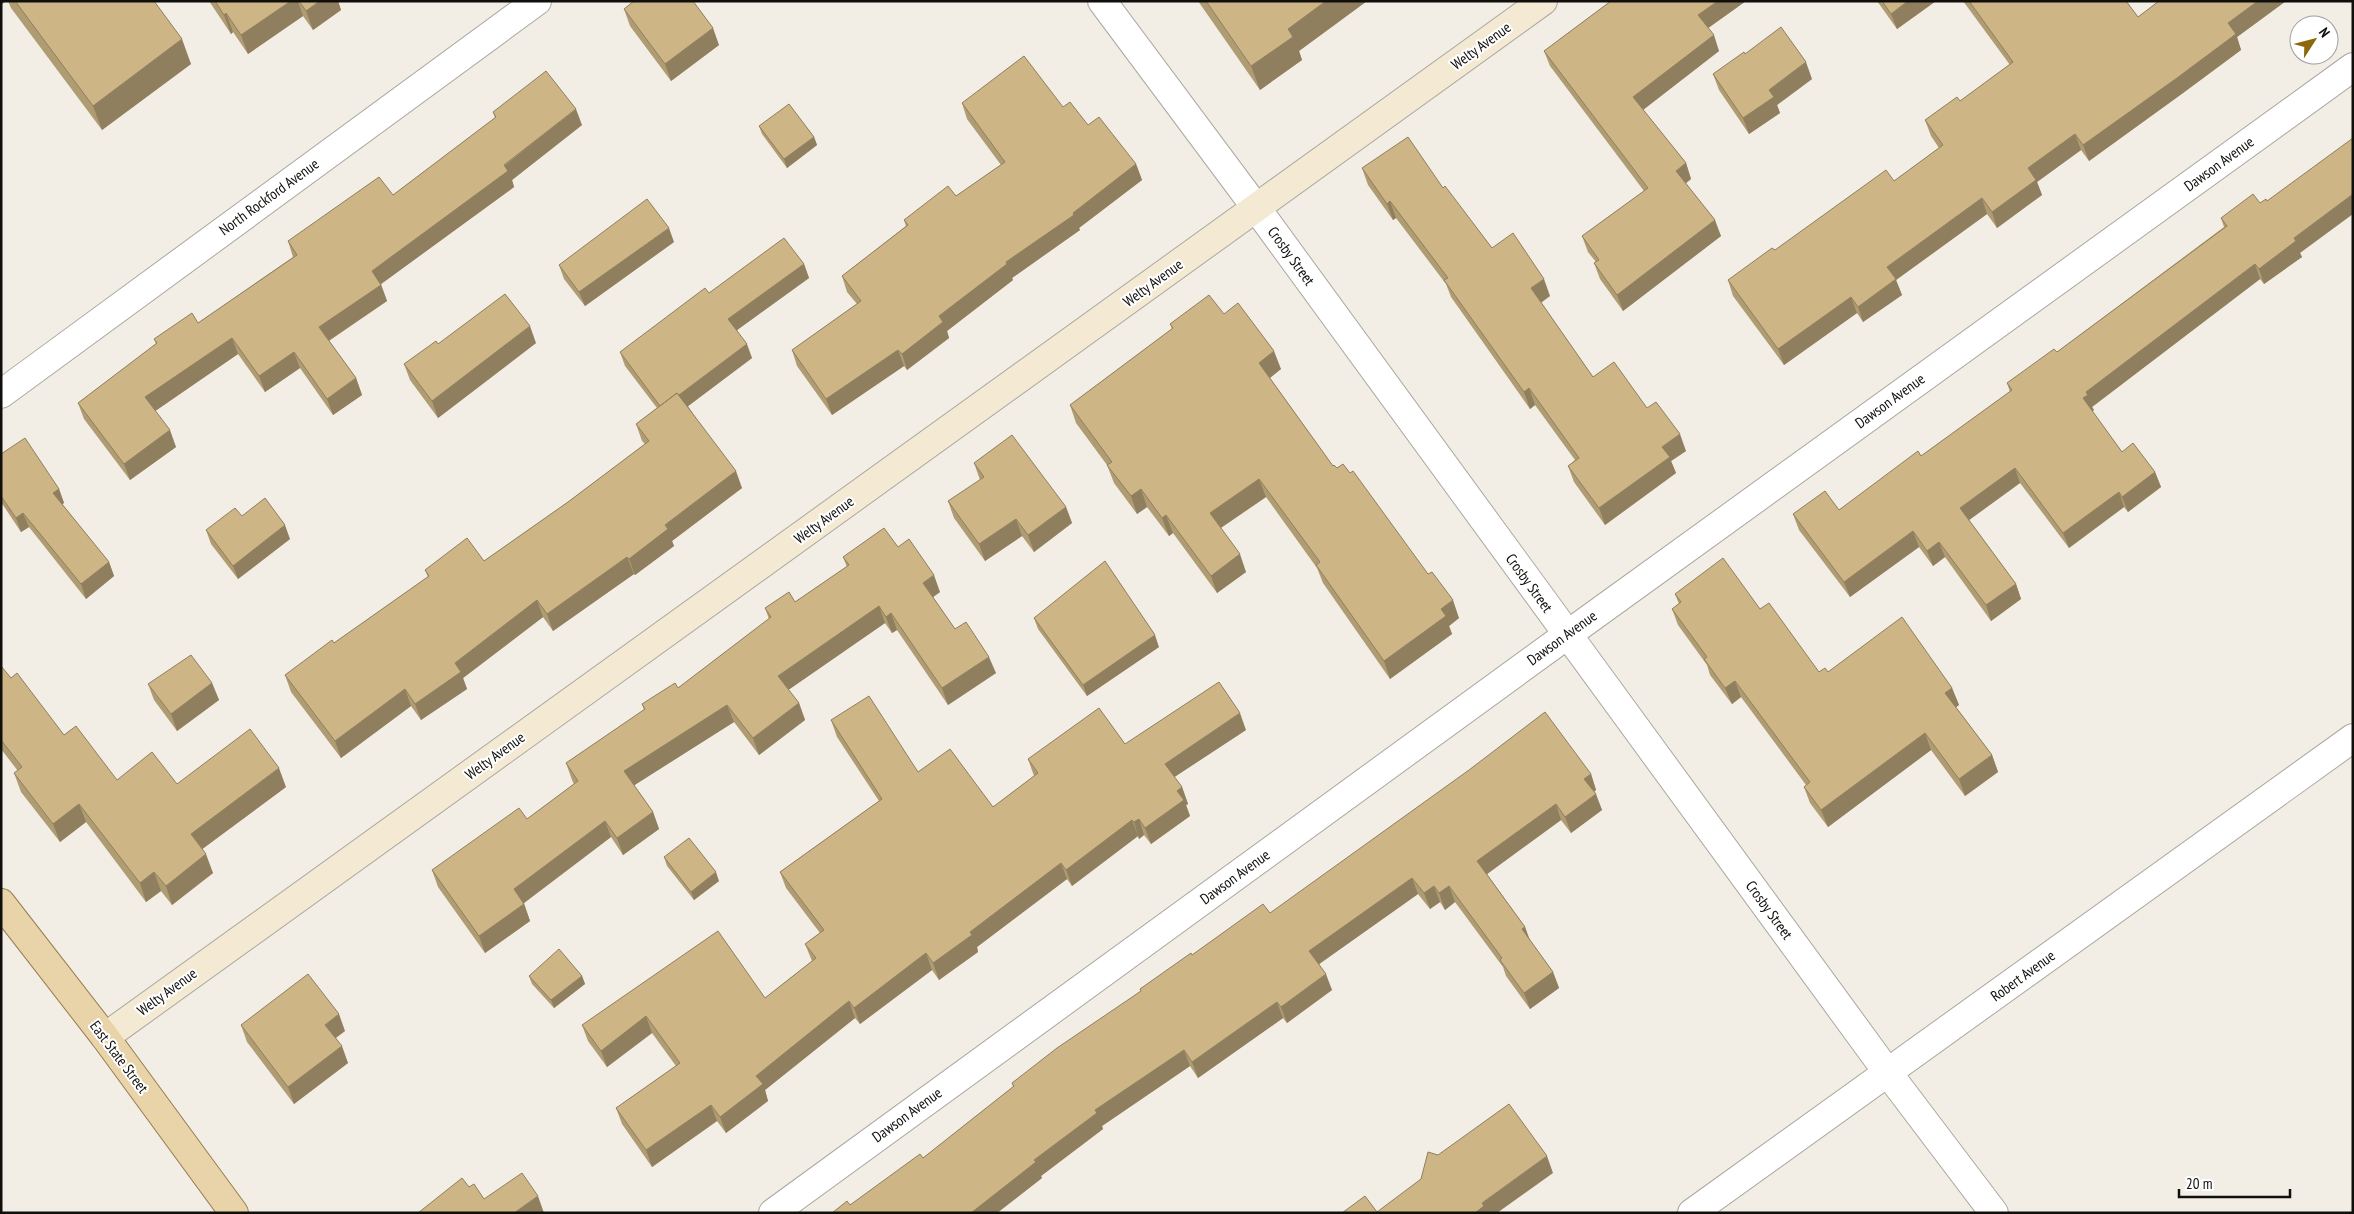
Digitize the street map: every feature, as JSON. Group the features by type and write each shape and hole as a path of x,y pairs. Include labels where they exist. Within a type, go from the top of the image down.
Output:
{"main road":[{"name":"East State Street","path":"1,902 234,1213"}],"street":[{"name":"North Rockford Avenue","path":"1,394 537,1"},
{"name":"Crosby Street","path":"1102,1 1257,209 1888,1073 1994,1213"},
{"name":"Welty Avenue","path":"104,1037 1257,209 1543,1"},
{"name":"Dawson Avenue","path":"774,1213 1567,635 2353,67"},
{"name":"Robert Avenue","path":"1692,1213 2353,738"}],"building":[{"path":"15,1 154,1 182,39 93,106"},
{"path":"215,1 291,1 241,35"},
{"path":"299,1 320,1 306,11"},
{"path":"634,1 693,1 713,28 665,64 624,9"},
{"path":"1206,1 1326,1 1288,29 1293,37 1251,66"},
{"path":"1611,1 1718,1 1698,15 1714,35 1633,97 1686,163 1676,171 1715,220 1617,295 1594,263 1599,260 1582,236 1648,188 1544,51"},
{"path":"1882,1 1908,1 1891,14"},
{"path":"1969,1 2126,1 2138,17 2159,1 2258,1 2228,23 2236,34 2177,78 2083,145 2075,134 2028,168 2036,180 1992,212 1982,198 1887,267 1896,279 1858,307 1851,297 1778,349 1728,280 1772,248 1775,250 1886,170 1894,181 1943,145 1925,120 1957,97 1960,101 2013,62"},
{"path":"1781,27 1806,62 1769,90 1774,97 1743,118 1713,74 1744,52 1745,54"},
{"path":"1024,56 1063,107 1070,102 1088,125 1099,117 1136,164 1073,213 1074,215 1006,262 1007,264 939,316 943,322 902,354 898,350 826,399 792,350 861,301 842,276 908,225 904,220 948,186 956,196 1005,162 962,103"},
{"path":"546,71 576,109 504,165 508,171 372,271 381,285 319,327 356,378 327,399 294,352 259,376 232,338 145,397 170,430 124,464 78,403 157,343 154,339 192,313 198,323 297,255 288,241 379,177 393,195 496,117 493,112"},
{"path":"789,104 814,137 784,159 759,126"},
{"path":"1408,137 1443,188 1445,186 1492,248 1513,233 1544,279 1531,288 1593,377 1614,362 1647,408 1656,402 1680,434 1662,447 1670,457 1599,508 1568,466 1579,458 1529,388 1524,392 1444,280 1448,278 1390,201 1387,204 1362,168"},
{"path":"2353,138 2353,194 2294,238 2296,241 2259,269 2255,264 2086,392 2088,395 2083,398 2122,452 2133,443 2155,472 2122,497 2119,492 2063,533 2015,468 1960,508 2016,584 1986,605 1939,542 1927,551 1913,531 1844,582 1793,514 1825,491 1839,510 1918,451 1921,456 2012,390 2007,383 2054,349 2057,352 2227,226 2221,218 2253,194 2260,203 2266,199 2267,201"},
{"path":"647,199 669,228 579,292 559,265"},
{"path":"784,238 804,264 728,319 747,344 679,395 677,393 660,406 620,352 705,288 709,293"},
{"path":"505,294 530,326 432,401 404,364 436,341 438,344"},
{"path":"1209,295 1224,314 1238,303 1274,351 1259,363 1333,466 1337,468 1343,464 1350,473 1353,471 1428,574 1432,572 1453,600 1441,609 1446,616 1384,661 1316,565 1320,562 1259,479 1210,513 1240,554 1211,576 1166,515 1162,518 1141,489 1131,496 1107,465 1112,462 1070,405 1173,328 1170,324"},
{"path":"677,393 736,471 665,525 668,529 629,559 627,557 547,614 537,600 455,663 461,672 415,704 405,689 335,741 285,675 332,640 334,643 429,576 425,570 467,538 484,561 568,502 649,441 636,424"},
{"path":"1012,435 1066,507 1028,535 1016,519 979,544 948,501 984,477 974,463"},
{"path":"25,438 59,489 53,493 109,562 81,584 23,513 16,518 1,496 1,454"},
{"path":"265,498 285,525 233,566 206,530 235,508 242,516"},
{"path":"884,528 898,547 909,539 934,575 923,583 955,629 966,622 989,657 942,688 891,613 886,617 879,606 778,676 799,703 753,738 727,705 624,771 653,812 617,838 605,821 514,889 524,904 479,936 432,870 519,808 527,819 578,781 566,763 645,709 642,704 675,683 678,688 771,617 765,608 789,592 795,602 849,565 843,557"},
{"path":"1723,558 1760,609 1769,603 1819,672 1825,668 1828,672 1902,617 1952,688 1945,693 1992,755 1959,779 1925,733 1821,810 1804,787 1810,782 1735,681 1725,688 1704,659 1707,657 1672,609 1681,602 1675,594"},
{"path":"1105,561 1155,635 1083,685 1034,618"},
{"path":"191,655 212,683 171,714 148,684"},
{"path":"1,666 11,678 17,673 64,735 76,726 117,780 152,752 177,784 250,729 279,768 191,834 206,854 166,886 154,872 140,883 79,804 53,824 14,773 22,767 1,740"},
{"path":"1219,682 1240,713 1165,764 1182,787 1177,791 1184,800 1145,828 1139,819 1134,822 1132,820 1066,870 1061,863 970,932 972,935 933,963 926,953 854,1008 849,1001 756,1076 763,1084 720,1117 711,1105 646,1150 616,1108 680,1063 646,1016 601,1051 582,1025 718,931 765,998 816,958 805,944 824,930 780,872 882,799 831,720 869,696 918,772 950,749 993,807 1038,773 1028,759 1099,708 1125,744"},
{"path":"1545,712 1591,774 1584,779 1596,794 1565,817 1556,804 1477,861 1525,927 1522,929 1553,972 1524,993 1500,960 1502,958 1449,886 1439,893 1434,886 1424,893 1412,878 1309,951 1326,974 1281,1007 1277,1002 1192,1062 1184,1050 1095,1110 1097,1113 1034,1160 1036,1162 971,1213 832,1213 847,1201 850,1205 920,1154 923,1158 1014,1086 1012,1083 1057,1048 1263,904 1270,913 1469,770"},
{"path":"689,838 716,872 691,892 664,857"},
{"path":"559,949 582,976 551,1000 529,976"},
{"path":"308,974 339,1014 325,1025 342,1046 288,1087 241,1025"},
{"path":"1509,1104 1547,1156 1482,1203 1484,1206 1475,1213 1342,1213 1365,1196 1377,1212 1421,1179 1428,1152 1438,1155"},
{"path":"522,1173 538,1196 514,1213 418,1213 462,1178 469,1187 474,1184 484,1199"}]}
